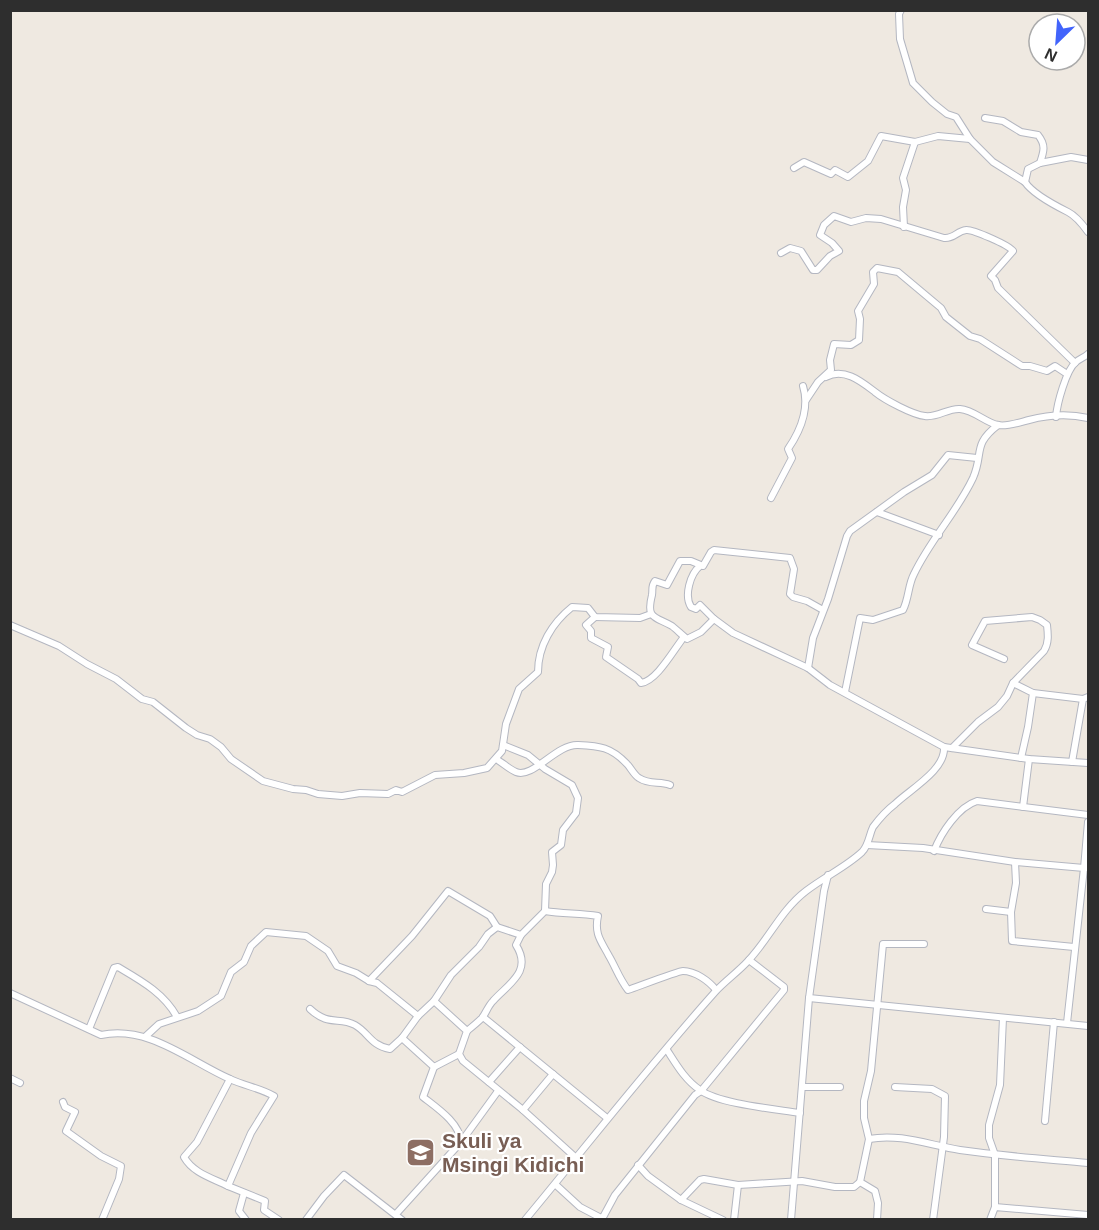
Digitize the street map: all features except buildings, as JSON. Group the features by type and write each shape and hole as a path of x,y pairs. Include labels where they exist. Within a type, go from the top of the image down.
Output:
{"street":[{"path":"901,10 899,14 900,39 913,82 932,102 947,114 956,117 970,139 993,162 1073,216 1089,231"},
{"path":"985,118 1003,121 1021,132 1038,135 1045,149 1040,163"},
{"path":"794,168 804,162 819,170 831,174 835,170 848,177 868,161 881,136 915,142 938,136 970,139"},
{"path":"904,227 903,207 906,190 903,178 915,142"},
{"path":"1025,182 1028,169 1040,163 1071,157 1089,160"},
{"path":"781,253 790,248 801,251 810,266 817,270 830,256 839,251 820,235 824,225 834,216 851,222 866,218 881,219 951,239 968,230 1010,246 1013,251 991,276 998,288 1075,363"},
{"path":"806,400 818,382 831,370 830,360 834,344 851,345 859,340 858,311 874,284 873,272 877,268 898,272 941,308 951,322 970,336 987,343 1010,360 1022,366 1047,371 1055,366 1067,374"},
{"path":"1056,417 1056,408 1067,374 1075,363 1089,354"},
{"path":"818,382 831,375 844,375 861,380 876,393 916,414 925,416 962,409 998,425 1045,417 1074,415 1089,418"},
{"path":"771,498 792,458 788,449 797,435 806,409 803,386"},
{"path":"845,692 860,618 873,620 903,610 913,576 974,476 977,458 986,435 998,425"},
{"path":"808,668 813,638 850,531 932,475 948,455 977,458"},
{"path":"877,512 939,535"},
{"path":"823,609 790,594 794,574 790,558 714,550 703,566 700,566 691,577 688,604 696,609 700,605 733,633 808,668 830,685 894,722 944,747 1029,759 1089,763"},
{"path":"700,566 691,561 680,561 667,585 655,581 652,584 649,602 651,614 655,619 675,628 687,639 696,636 714,619"},
{"path":"10,625 59,646 116,679 142,699 153,702 192,732 215,743 231,759 263,781 293,789 306,789 318,794 342,796 360,793 388,794 396,790 402,792 435,775 464,773 487,768 502,751 512,707 519,689 538,672 538,659 542,646 553,627 572,607 588,608 595,617"},
{"path":"651,614 640,618 595,617 585,625 591,631 591,638 608,647 606,657 638,679 641,684 646,683 664,665 684,637"},
{"path":"952,748 978,722 998,707 1007,696 1013,683 1047,647 1047,625 1032,617 985,621 972,645 1004,659"},
{"path":"1013,683 1033,693 1086,698 1072,762"},
{"path":"1021,758 1033,693"},
{"path":"461,1142 460,1133 456,1127 423,1097 434,1067 459,1053 467,1031 483,1017 492,1002 516,979 522,965 522,955 516,945 521,935 545,911 546,884 554,865 552,852 561,845 564,830 576,813 578,798 572,784 528,755 502,745"},
{"path":"496,759 517,772 526,771 566,746 604,746 618,755 638,778 651,783 670,784"},
{"path":"525,1220 556,1185 575,1157 607,1118 716,990 749,960 783,912 804,892 863,851 878,821 895,803 928,778 944,752 944,747"},
{"path":"1023,807 1029,759"},
{"path":"934,850 944,831 971,803 977,801 1089,815"},
{"path":"1067,1023 1074,947 1086,868 1089,822"},
{"path":"867,845 934,850 1086,868"},
{"path":"1015,861 1016,883 1011,912 1012,941 1074,947"},
{"path":"791,1220 809,998 828,875"},
{"path":"369,981 412,936 448,891 490,916 497,927 521,935"},
{"path":"986,909 1011,912"},
{"path":"545,911 598,915 599,941 627,990 681,970 696,974 711,983 716,990"},
{"path":"310,1009 327,1021 351,1023 357,1026 371,1041 380,1047 390,1049 434,1001 451,975 497,927"},
{"path":"146,1036 159,1024 198,1011 221,996 231,972 244,962 250,946 266,932 306,936 328,951 337,966 377,983 418,1016"},
{"path":"681,1200 700,1180 704,1179 738,1185 795,1182 835,1187 854,1187 860,1182 869,1139 864,1118 864,1101 871,1071 883,944 924,944"},
{"path":"556,1185 580,1207 602,1219 615,1195 638,1165 784,990 784,987 749,960"},
{"path":"89,1029 114,968 118,967 165,999 177,1017"},
{"path":"10,993 101,1035 118,1031 126,1035 146,1036 230,1079 264,1090 274,1096 251,1133 228,1186"},
{"path":"809,998 1089,1026"},
{"path":"434,1001 467,1031"},
{"path":"483,1017 607,1118"},
{"path":"990,1220 995,1207 995,1155 988,1138 988,1125 1000,1085 1004,1018"},
{"path":"1045,1120 1054,1022"},
{"path":"402,1038 434,1067"},
{"path":"489,1082 520,1047"},
{"path":"667,1050 681,1072 701,1091 731,1102 800,1113"},
{"path":"459,1053 463,1061 523,1110 575,1157"},
{"path":"523,1110 553,1074"},
{"path":"10,1077 20,1083"},
{"path":"230,1079 197,1142 184,1157 189,1165 198,1172 265,1201 260,1220"},
{"path":"802,1088 840,1087"},
{"path":"895,1087 932,1089 945,1096 943,1147 933,1220"},
{"path":"396,1214 461,1142 498,1090"},
{"path":"63,1102 65,1107 75,1112 66,1131 101,1156 121,1166 119,1179 102,1220"},
{"path":"869,1139 884,1136 995,1155 1089,1162"},
{"path":"638,1165 648,1176 681,1200 723,1220"},
{"path":"306,1220 344,1175 402,1220"},
{"path":"860,1182 875,1191 878,1203 876,1220"},
{"path":"734,1220 738,1185"},
{"path":"244,1193 239,1210 246,1220"},
{"path":"995,1207 1035,1216 1061,1212 1088,1216"},
{"path":"264,1210 279,1220"}],"place":[{"name":"Skuli ya Msingi Kidichi","path":"421,1152"}]}
